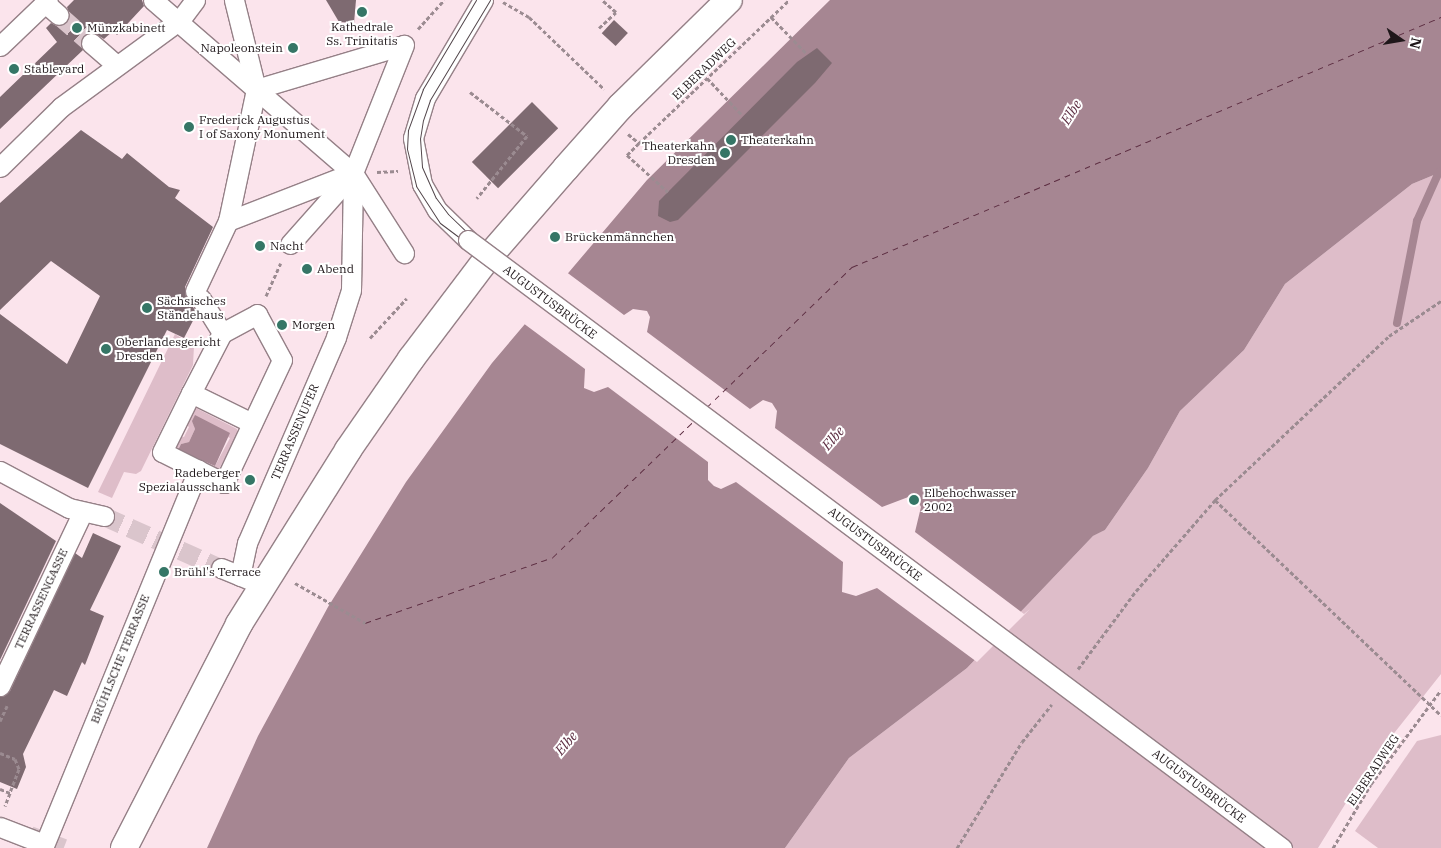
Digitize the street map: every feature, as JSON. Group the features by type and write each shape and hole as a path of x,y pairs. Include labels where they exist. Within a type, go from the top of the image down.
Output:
{"main road":[{"path":"124,848 180,733 264,585 348,450 486,260 621,106 729,0"}],"street":[{"path":"153,0 180,20 353,173 404,253"},
{"path":"0,167 61,107 180,20 195,0"},
{"path":"222,332 198,295 228,221 256,89 234,0"},
{"path":"416,170 416,119 483,0"},
{"path":"0,46 50,6"},
{"path":"91,43 116,65"},
{"path":"256,89 404,45"},
{"path":"290,244 353,173 404,45"},
{"name":"AUGUSTUSBRÜCKE","path":"416,170 437,210 468,240 1282,848"},
{"path":"228,221 353,173"},
{"name":"TERRASSENUFER","path":"240,576 247,543 336,337 352,290 353,173"},
{"path":"257,314 282,360 224,483 162,452 222,332 257,314"},
{"path":"191,393 252,423"},
{"name":"BRÜHLSCHE TERRASSE","path":"44,846 198,470"},
{"path":"0,471 82,513 104,516"},
{"name":"TERRASSENGASSE","path":"0,686 82,513"},
{"path":"221,568 264,585"},
{"path":"0,821 44,846"}],"path":[{"path":"404,45 444,0"},
{"path":"500,0 530,17 605,91"},
{"name":"ELBERADWEG","path":"639,143 790,0"},
{"path":"599,28 616,12 604,1"},
{"path":"771,17 807,54"},
{"path":"707,78 742,116"},
{"path":"470,92 527,136 477,198"},
{"path":"630,135 639,143 627,155 668,192"},
{"path":"353,173 416,170"},
{"path":"257,314 290,244"},
{"path":"370,338 408,298"},
{"path":"1441,301 1389,336 1215,500 1441,715"},
{"path":"294,582 365,623"},
{"name":"ELBERADWEG","path":"1333,848 1371,784 1441,690"},
{"path":"0,753 15,759 19,769 0,821"},
{"path":"0,789 10,793"}],"shaded area":[{"path":"1441,172 1441,674 1372,761 1318,848 785,848 849,758 967,668 1093,536 1105,530 1148,468 1180,411 1244,350 1285,284 1412,184"},
{"path":"175,334 194,346 193,365 141,471 136,474 124,472 112,498 98,492"},
{"path":"192,406 237,429 238,434 218,471 171,452 178,436 184,437 189,427 184,423","holes":["193,422 230,438 215,466 178,450 181,444 189,442 195,429"]},
{"path":"1441,735 1441,848 1378,848 1355,831 1417,741"}],"water":[{"name":"Elbe","path":"830,0 1441,0 1441,172 1412,184 1285,284 1244,350 1180,411 1148,468 1105,530 1093,536 967,668 849,758 785,848 207,848 258,736 328,607 406,482 492,363 647,180"},
{"path":"195,415 230,433 215,466 178,450 181,444 189,442 195,429 192,421"}],"pier":[{"path":"565,271 624,315 633,309 647,311 650,317 647,332 750,409 763,400 772,403 777,411 775,428 882,507 911,496 918,501 921,507 915,532 1024,614 1030,609 977,662 877,588 856,596 842,592 843,562 736,482 721,489 714,486 708,480 708,462 608,387 594,392 584,388 585,369 523,323"}],"building":[{"path":"74,0 142,0 144,6 117,35 113,31 104,39 93,32 83,35 83,50 0,129 0,97 57,42 46,28 51,23 57,26 67,23 70,17 67,7"},
{"path":"326,0 356,0 354,23 339,22"},
{"path":"614,20 628,33 616,46 602,33"},
{"name":"Theaterkahn Dresden","path":"817,48 832,63 815,83 678,220 670,222 658,216 659,201 797,62"},
{"path":"532,102 558,128 498,188 472,162"},
{"name":"Sächsisches Ständehaus","path":"81,130 122,159 127,153 169,187 180,190 175,198 213,227 185,287 186,297 197,313 184,338 167,330 88,488 0,444 0,314 67,364 100,296 51,261 0,310 0,203"},
{"path":"0,503 56,541 0,660"},
{"path":"93,533 121,546 90,610 104,616 85,665 82,662 67,696 54,690 23,754 26,767 17,789 0,782 0,697 10,691 75,553 82,558"}],"waterway":[{"path":"1397,323 1417,221 1439,172"}],"ferry route":[{"path":"707,407 852,267 1441,17"},
{"path":"365,623 553,557 694,421"}],"tunnel":[{"path":"59,15 91,43"},
{"path":"104,516 221,568"},
{"path":"30,835 64,848"}],"tram line":[{"path":"476,0 423,89 408,130 407,149 416,186 440,223 1274,848"},
{"path":"490,0 430,100 423,120 420,138 422,167 436,198 448,214 471,236 1290,848"}],"place":[{"name":"Kathedrale Ss. Trinitatis","path":"362,12"},
{"name":"Münzkabinett","path":"77,28"},
{"name":"Napoleonstein","path":"293,48"},
{"name":"Stableyard","path":"14,69"},
{"name":"Frederick Augustus I of Saxony Monument","path":"189,127"},
{"name":"Theaterkahn","path":"731,140"},
{"name":"Theaterkahn Dresden","path":"725,153"},
{"name":"Brückenmännchen","path":"555,237"},
{"name":"Nacht","path":"260,246"},
{"name":"Abend","path":"307,269"},
{"name":"Sächsisches Ständehaus","path":"147,308"},
{"name":"Morgen","path":"282,325"},
{"name":"Oberlandesgericht Dresden","path":"106,349"},
{"name":"Radeberger Spezialausschank","path":"250,480"},
{"name":"Elbehochwasser 2002","path":"914,500"},
{"name":"Brühl's Terrace","path":"164,572"}]}
